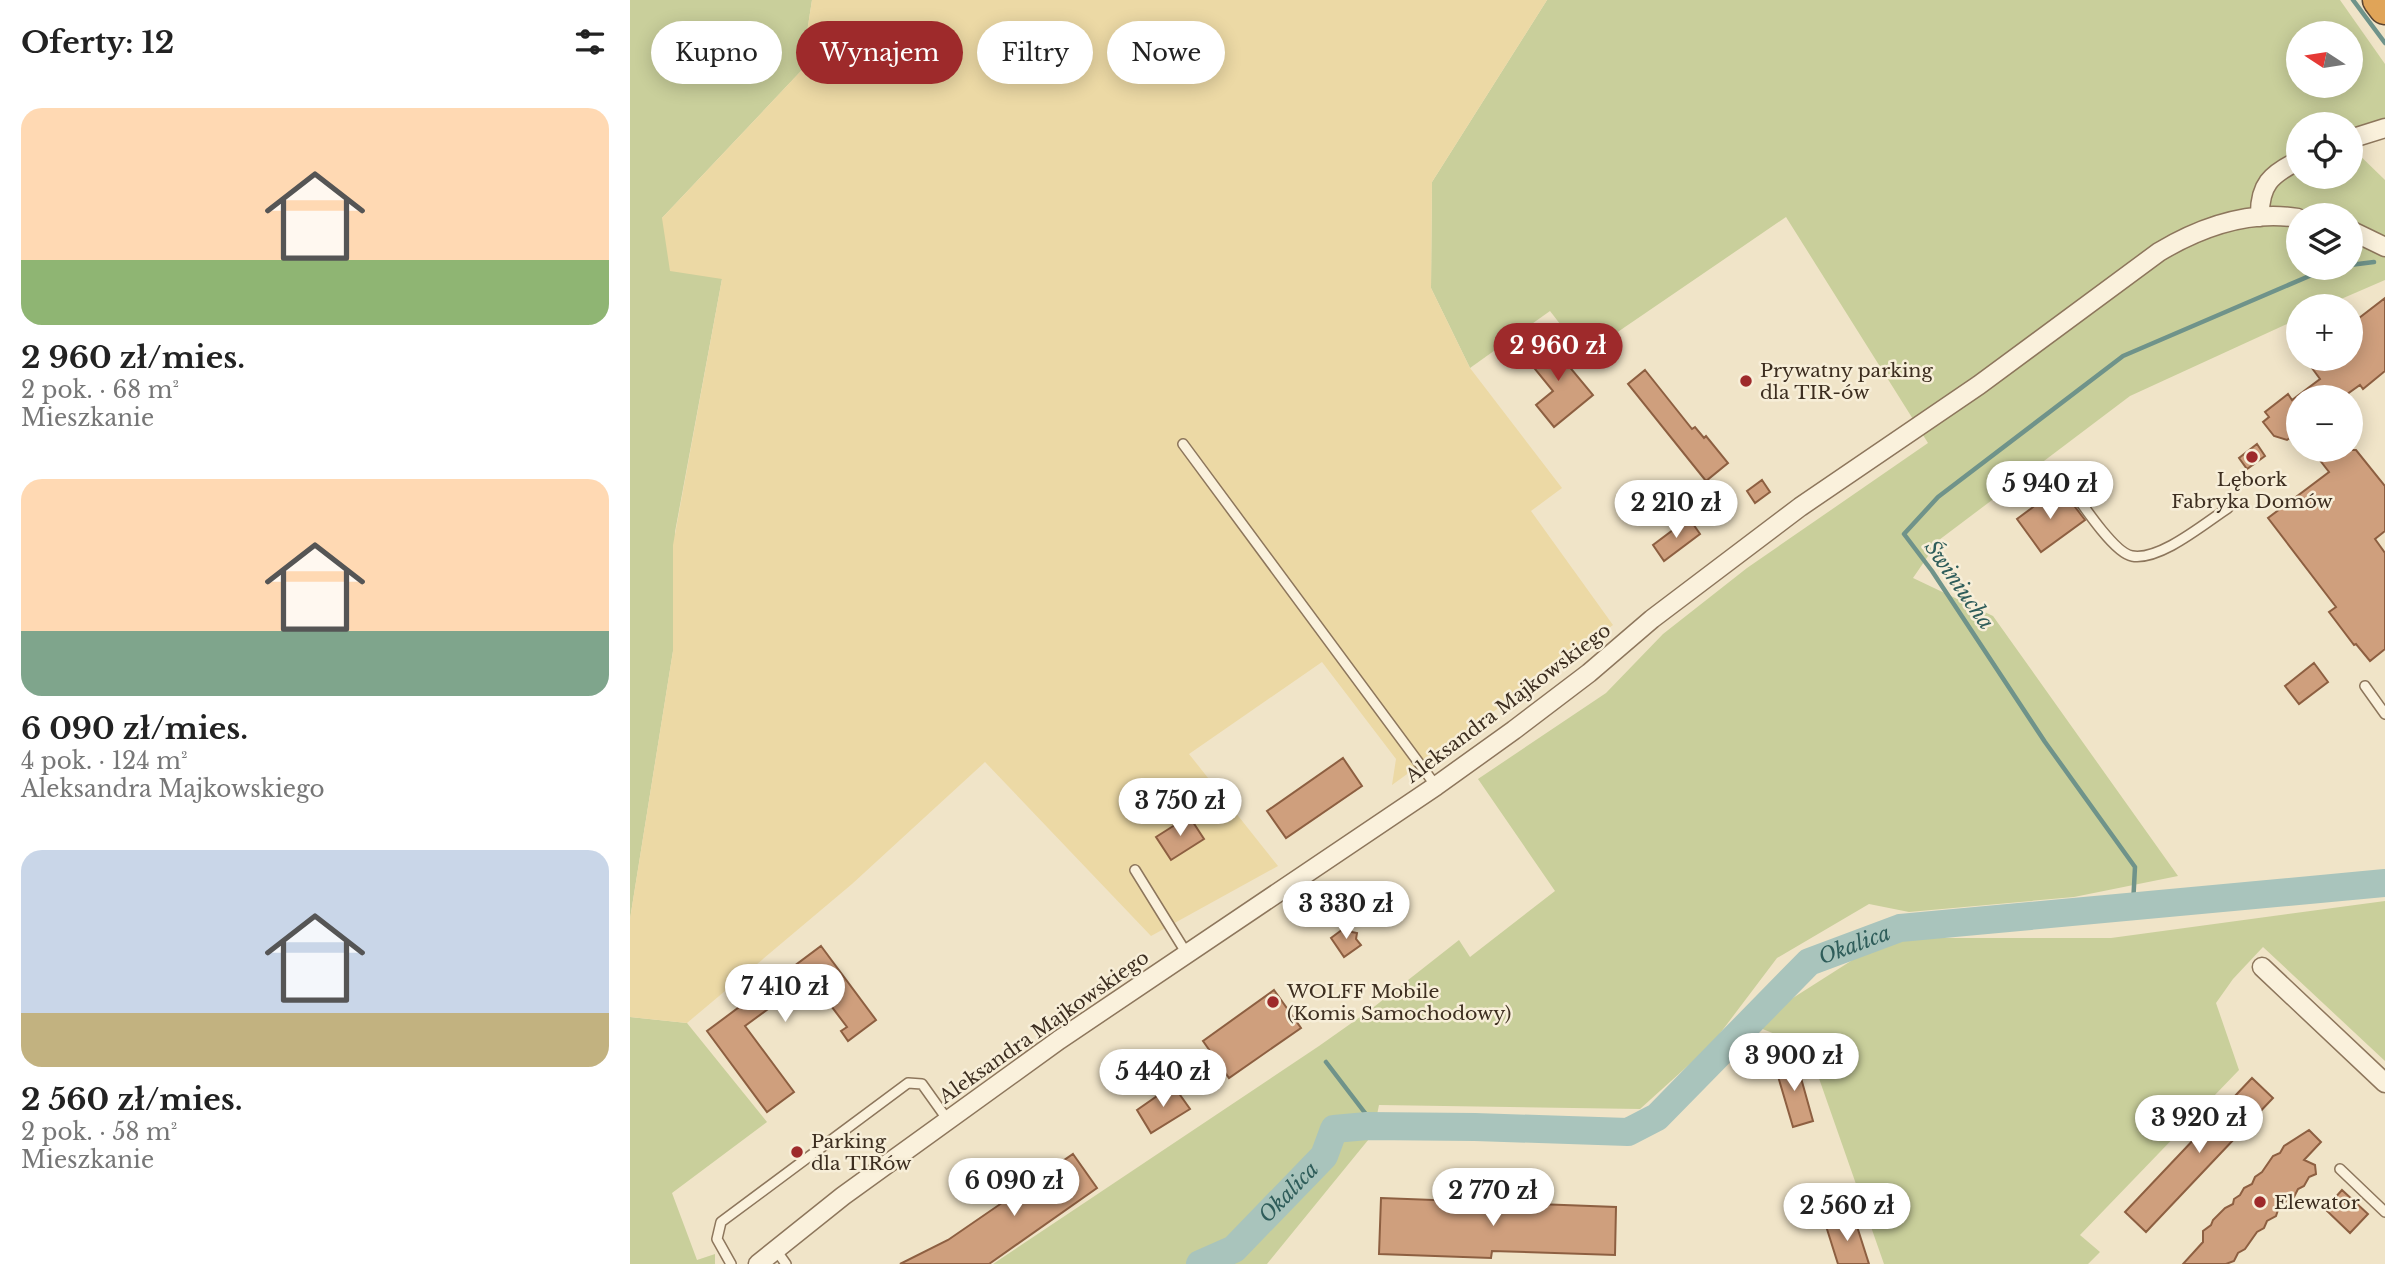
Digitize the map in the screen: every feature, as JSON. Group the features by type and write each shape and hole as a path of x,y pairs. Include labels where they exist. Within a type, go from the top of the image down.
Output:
{"highway":[{"path":"2379,0 2385,8"}],"street":[{"path":"2363,135 2385,128"},
{"path":"2260,216 2263,196 2270,178 2286,167"},
{"name":"Aleksandra Majkowskiego","path":"758,1264 781,1257 842,1196 1059,1040 1436,786 1589,673 1652,619 1790,514 1979,385 2159,251 2179,239 2220,223 2260,216 2286,217"},
{"path":"2363,236 2385,247"},
{"path":"2262,967 2385,1083"}],"lane":[{"path":"1183,444 1436,786"},
{"path":"2059,471 2115,547 2132,556 2149,555 2174,544 2228,508"},
{"path":"2365,685 2385,714"},
{"path":"1135,870 1187,954"},
{"path":"732,1264 717,1239 721,1222 908,1083 922,1084 947,1119"},
{"path":"2340,1169 2385,1212"}],"green space":[{"path":"630,0 812,0 809,21 796,21 796,76 662,218 722,279 675,532 673,651 630,919"},
{"path":"1547,0 2340,0 2355,21 2286,21 2286,98 2363,98 2363,33 2385,64 2385,123 2363,130 2363,112 2286,112 2286,189 2363,189 2363,159 2385,180 2385,280 2353,294 2286,294 2286,324 2130,396 1939,540 1913,578 1993,616 2178,876 2074,897 1909,912 1869,904 1777,958 1712,1044 1640,1109 1379,1105 1373,1134 1267,1264 993,1264 1319,1046 1459,940 1470,957 1555,891 1478,779 1606,693 1663,634 1747,568 1928,443 1786,217 1584,355 1550,311 1470,368 1431,288 1432,182"},
{"path":"2385,901 2385,1061 2263,947 2233,979 2216,1003 2239,1070 2080,1235 2100,1252 2088,1264 1884,1264 1808,1047 1760,1028 1785,1003 1887,938 2111,938"},
{"path":"630,1017 687,1023 767,1122 672,1193 697,1260 715,1254 715,1264 630,1264"}],"sand":[{"path":"812,0 1547,0 1432,182 1431,288 1470,368 1562,488 1531,511 1613,625 1392,785 1396,759 1322,662 1189,754 1278,866 1151,936 985,762 852,884 687,1023 630,1017 630,919 673,651 673,545 722,279 670,271 662,218 796,76 796,84 963,84 963,21 809,21"}],"building":[{"path":"2385,298 2385,371 2363,389 2363,385 2312,385 2320,379 2314,371 2363,371 2363,315"},
{"path":"1549,340 1558,353 1564,348 1573,359 1567,364 1593,395 1554,427 1536,405 1553,391 1526,358"},
{"path":"1645,370 1692,429 1695,427 1704,438 1706,436 1728,463 1706,481 1628,384"},
{"path":"2286,396 2286,440 2274,436 2263,422 2269,417 2265,412"},
{"name":"Lębork Fabryka Domów","path":"2257,444 2265,456 2247,469 2239,458"},
{"path":"2363,459 2385,486 2385,531 2375,539 2385,553 2385,649 2370,661 2329,612 2336,607 2268,518 2329,472 2321,462 2363,462"},
{"path":"1762,480 1770,492 1755,503 1747,491"},
{"path":"2052,493 2060,505 2069,499 2085,520 2041,552 2017,519"},
{"path":"1689,518 1700,534 1664,561 1653,545"},
{"path":"2314,663 2328,682 2299,704 2285,686"},
{"path":"1343,758 1362,786 1286,838 1267,811"},
{"path":"1189,816 1204,839 1171,860 1156,837"},
{"path":"1347,926 1357,933 1356,939 1361,945 1344,957 1331,938"},
{"path":"821,946 876,1020 848,1041 841,1031 847,1027 810,978 745,1026 794,1092 767,1112 707,1031"},
{"path":"1274,990 1301,1028 1229,1078 1203,1041"},
{"path":"1796,1060 1813,1121 1793,1127 1775,1066"},
{"path":"2252,1078 2273,1098 2146,1232 2125,1212"},
{"path":"1173,1085 1190,1109 1151,1133 1137,1110"},
{"name":"Elewator","path":"2309,1130 2321,1142 2304,1160 2315,1165 2316,1174 2309,1177 2294,1197 2286,1200 2284,1207 2267,1221 2264,1228 2257,1232 2234,1261 2226,1264 2183,1264 2203,1242 2203,1231 2225,1208 2233,1204 2244,1188 2252,1184 2273,1156"},
{"path":"1073,1154 1097,1188 989,1264 900,1264 948,1240"},
{"path":"2342,1190 2368,1214 2350,1233 2325,1209"},
{"path":"1381,1198 1616,1207 1615,1255 1492,1251 1491,1258 1379,1254"},
{"path":"1854,1217 1869,1264 1838,1264 1826,1226"}],"waterway":[{"path":"2353,0 2385,43"},
{"name":"Świniucha","path":"2363,263 2374,262"},
{"name":"Świniucha","path":"2133,905 2135,867 2045,742 1932,571 1904,534 1938,497 2123,356 2300,280"},
{"name":"Okalica","path":"1200,1264 1234,1249 1324,1156 1334,1129 1367,1126 1475,1127 1628,1132 1657,1117 1809,962 1900,928 2385,883"},
{"path":"1326,1062 1375,1126"}],"place":[{"name":"Prywatny parking dla TIR-ów","path":"1746,381"},
{"name":"Lębork Fabryka Domów","path":"2252,457"},
{"name":"WOLFF Mobile (Komis Samochodowy)","path":"1273,1002"},
{"name":"Parking dla TIRów","path":"797,1152"},
{"name":"Elewator","path":"2260,1202"}]}
